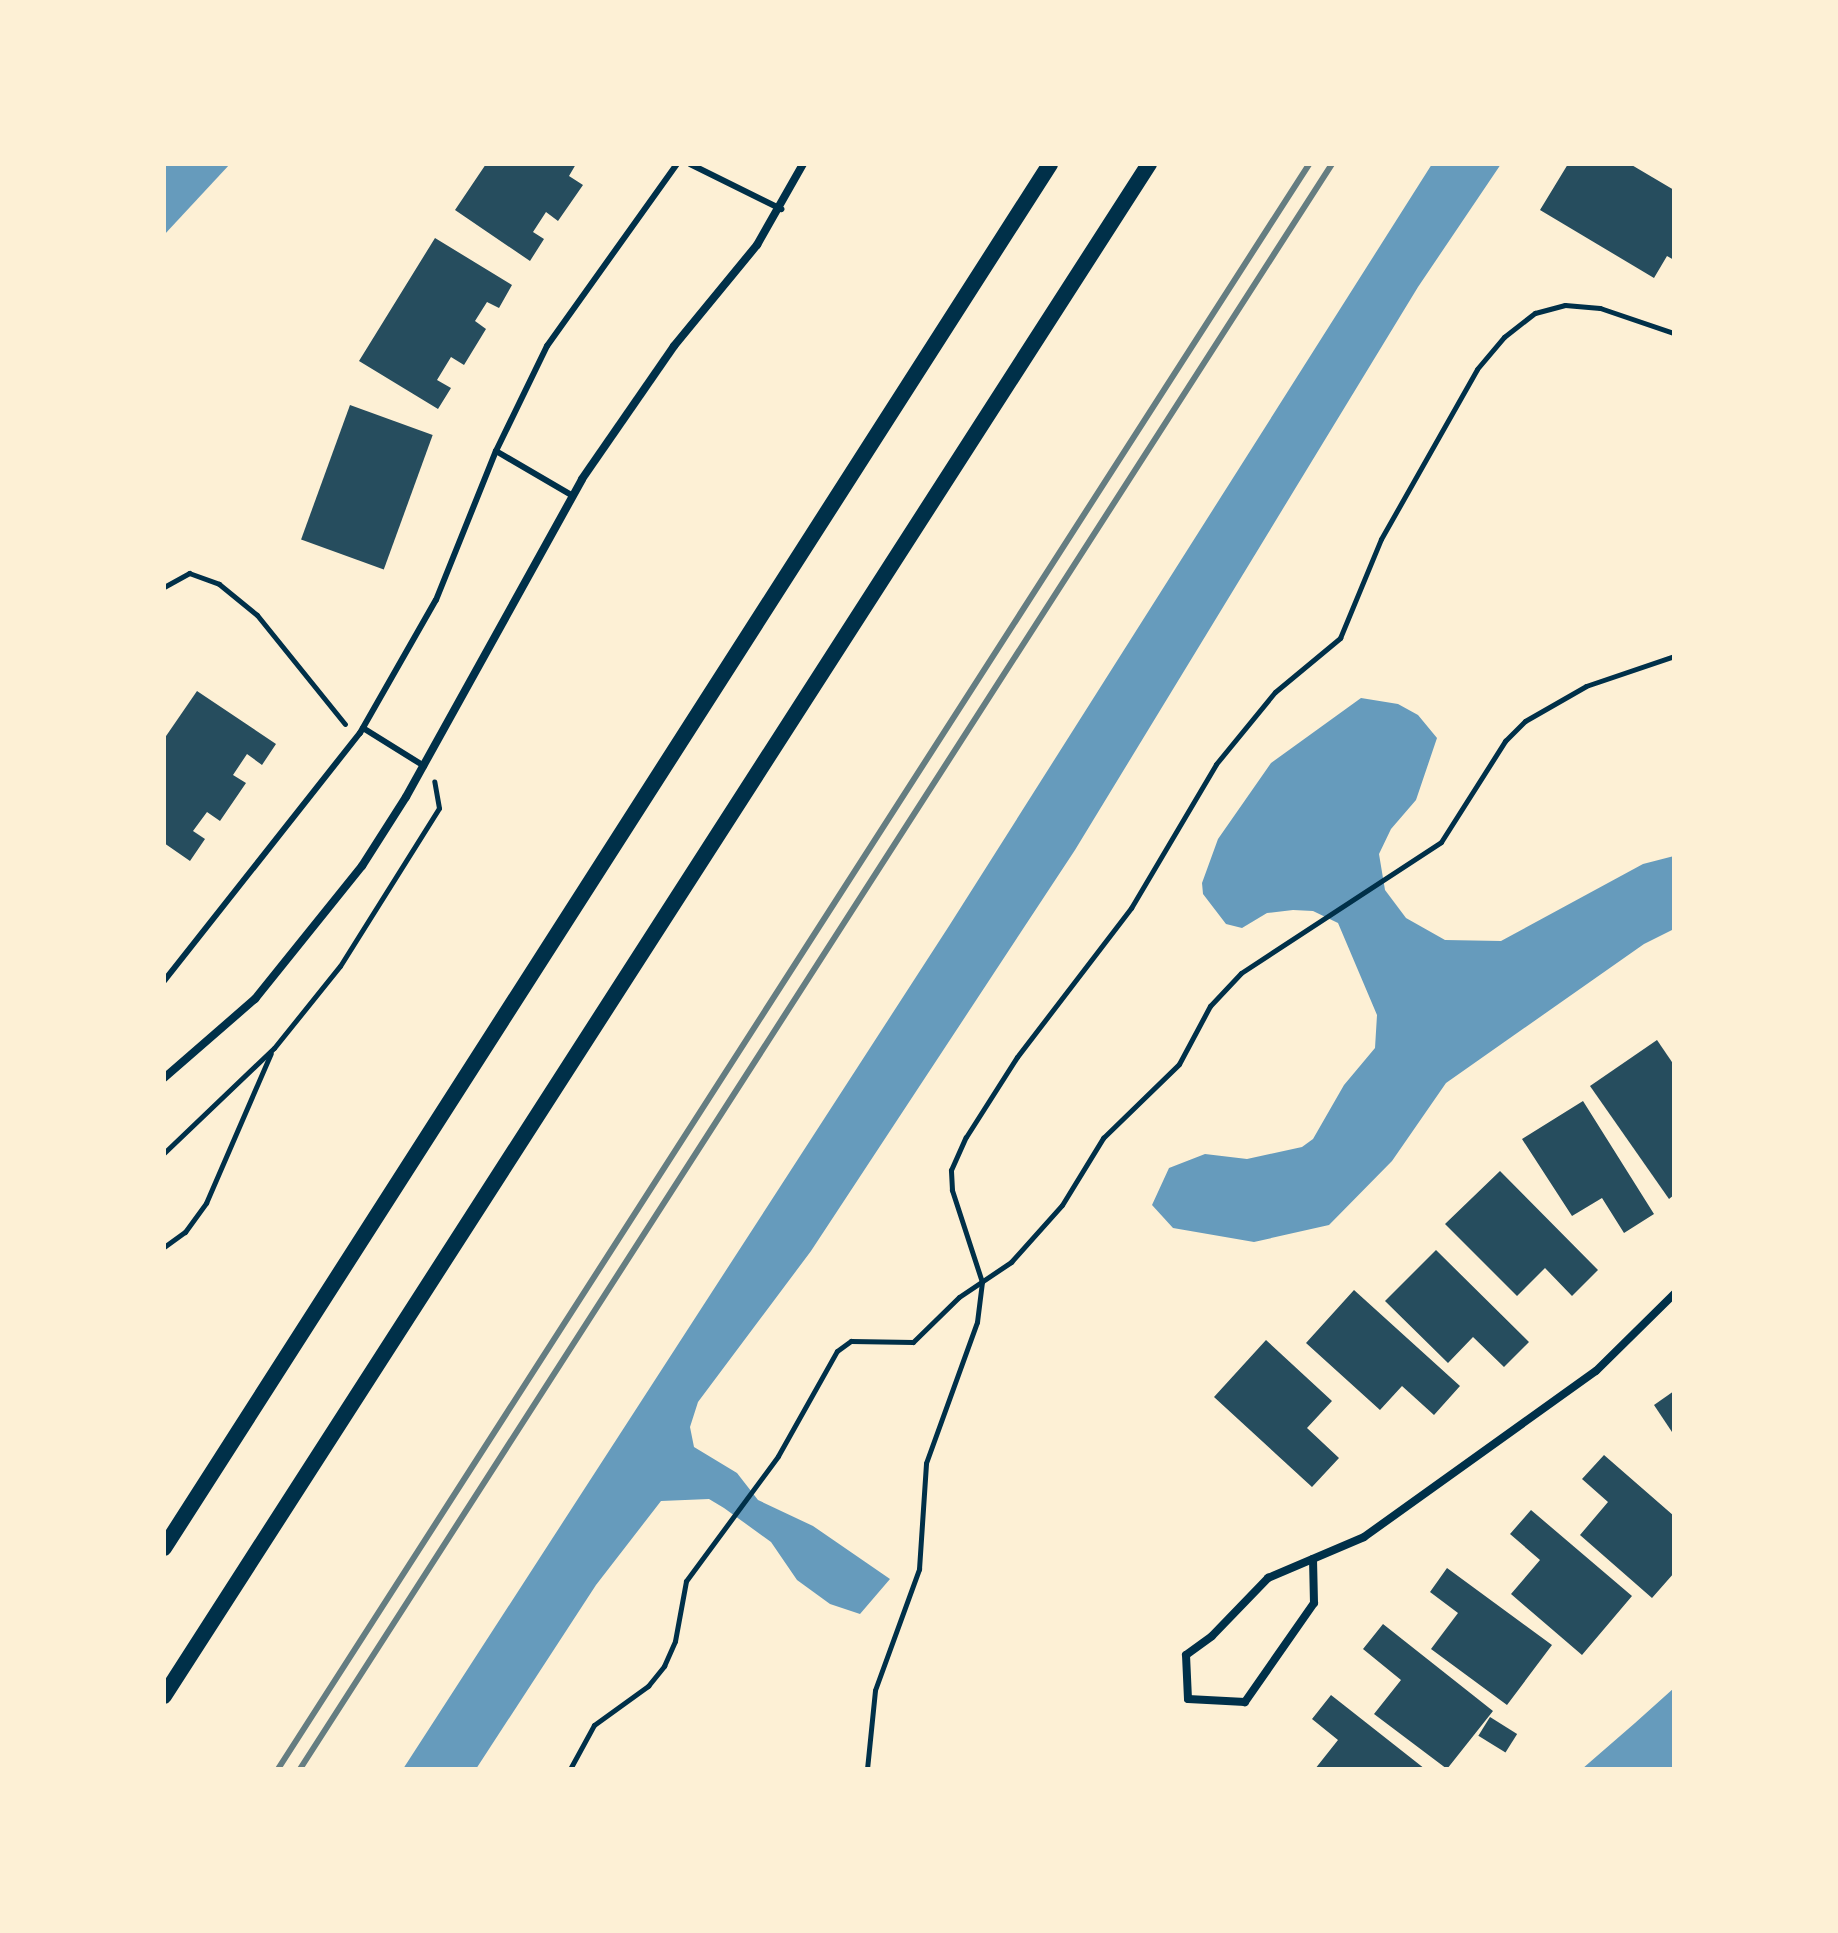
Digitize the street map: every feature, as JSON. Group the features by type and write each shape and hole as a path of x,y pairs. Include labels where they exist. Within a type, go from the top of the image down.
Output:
{"main road":[{"path":"164,1548 1050,164"},
{"path":"164,1696 1149,164"}],"street":[{"path":"164,1078 212,1040 290,960 362,866 424,766 573,496 620,421 781,209 803,164"},
{"path":"1313,1559 1314,1603 1274,1653 1245,1702 1188,1699 1186,1655 1212,1636 1268,1578 1364,1537 1596,1371 1674,1294"}],"lane":[{"path":"164,981 363,728 436,600 496,451 547,346 677,164"},
{"path":"690,164 781,209"},
{"path":"496,451 573,496"},
{"path":"363,728 424,766"}],"path":[{"path":"867,1769 875,1690 919,1569 926,1463 967,1358 982,1282 952,1190 951,1170 966,1137 1017,1057 1131,908 1216,764 1275,692 1340,638 1381,539 1477,369 1504,337 1535,313 1565,305 1600,308 1674,333"},
{"path":"164,587 189,573 219,584 257,615 345,725"},
{"path":"570,1769 594,1725 648,1686 664,1666 675,1641 686,1581 786,1444 837,1351 851,1341 913,1342 1038,1234 1103,1138 1179,1064 1210,1006 1241,973 1315,921 1441,842 1505,741 1525,721 1586,686 1674,656"},
{"path":"164,1247 185,1232 206,1203 273,1048"}],"water":[{"path":"164,164 230,164 164,235"},
{"path":"1432,164 1501,164 1418,287 1075,850 811,1251 698,1402 690,1427 694,1447 737,1473 758,1500 813,1526 890,1579 860,1614 830,1604 797,1580 771,1542 724,1508 709,1499 661,1501 596,1585 476,1769 403,1769 949,926"},
{"path":"1361,698 1398,704 1418,715 1437,738 1416,800 1391,829 1379,854 1385,890 1406,918 1445,940 1501,941 1643,864 1674,856 1674,929 1644,944 1446,1083 1392,1161 1329,1225 1254,1242 1173,1228 1152,1205 1169,1168 1205,1154 1247,1159 1302,1147 1313,1139 1344,1085 1375,1048 1377,1015 1338,923 1313,911 1293,910 1267,913 1242,928 1226,924 1203,894 1202,883 1218,839 1271,763"},
{"path":"1674,1688 1674,1769 1582,1769 1635,1723"}],"building":[{"path":"486,164 576,164 569,176 583,185 558,221 546,212 533,232 544,239 530,261 455,210"},
{"path":"1568,164 1630,164 1674,190 1674,260 1667,256 1654,278 1540,210"},
{"path":"435,238 512,285 499,308 487,302 475,321 486,329 464,365 451,357 437,380 451,388 438,409 359,361"},
{"path":"350,405 433,435 384,569 301,539"},
{"path":"197,691 276,744 262,765 247,754 233,775 246,783 220,821 207,812 193,831 205,839 190,861 164,843 164,739"},
{"path":"1657,1040 1674,1065 1674,1195 1669,1199 1590,1086"},
{"path":"1583,1101 1654,1214 1624,1233 1602,1198 1572,1216 1522,1139"},
{"path":"1500,1171 1598,1270 1572,1296 1545,1268 1517,1296 1445,1224"},
{"path":"1436,1250 1529,1342 1504,1367 1473,1337 1448,1363 1385,1301"},
{"path":"1354,1290 1460,1386 1434,1415 1402,1386 1380,1410 1306,1343"},
{"path":"1266,1340 1332,1401 1307,1428 1339,1458 1312,1487 1214,1397"},
{"path":"1674,1391 1674,1435 1654,1405"},
{"path":"1604,1455 1674,1516 1674,1573 1652,1598 1580,1535 1608,1502 1582,1479"},
{"path":"1531,1510 1632,1596 1582,1655 1511,1594 1540,1560 1510,1534"},
{"path":"1447,1568 1552,1645 1507,1705 1431,1649 1458,1613 1430,1592"},
{"path":"1383,1624 1493,1711 1447,1769 1374,1714 1401,1680 1363,1649"},
{"path":"1331,1695 1425,1769 1315,1769 1338,1740 1312,1719"},
{"path":"1490,1717 1517,1734 1505,1753 1478,1736"}],"railway":[{"path":"278,1769 1309,164"},
{"path":"300,1769 1332,164"}]}
